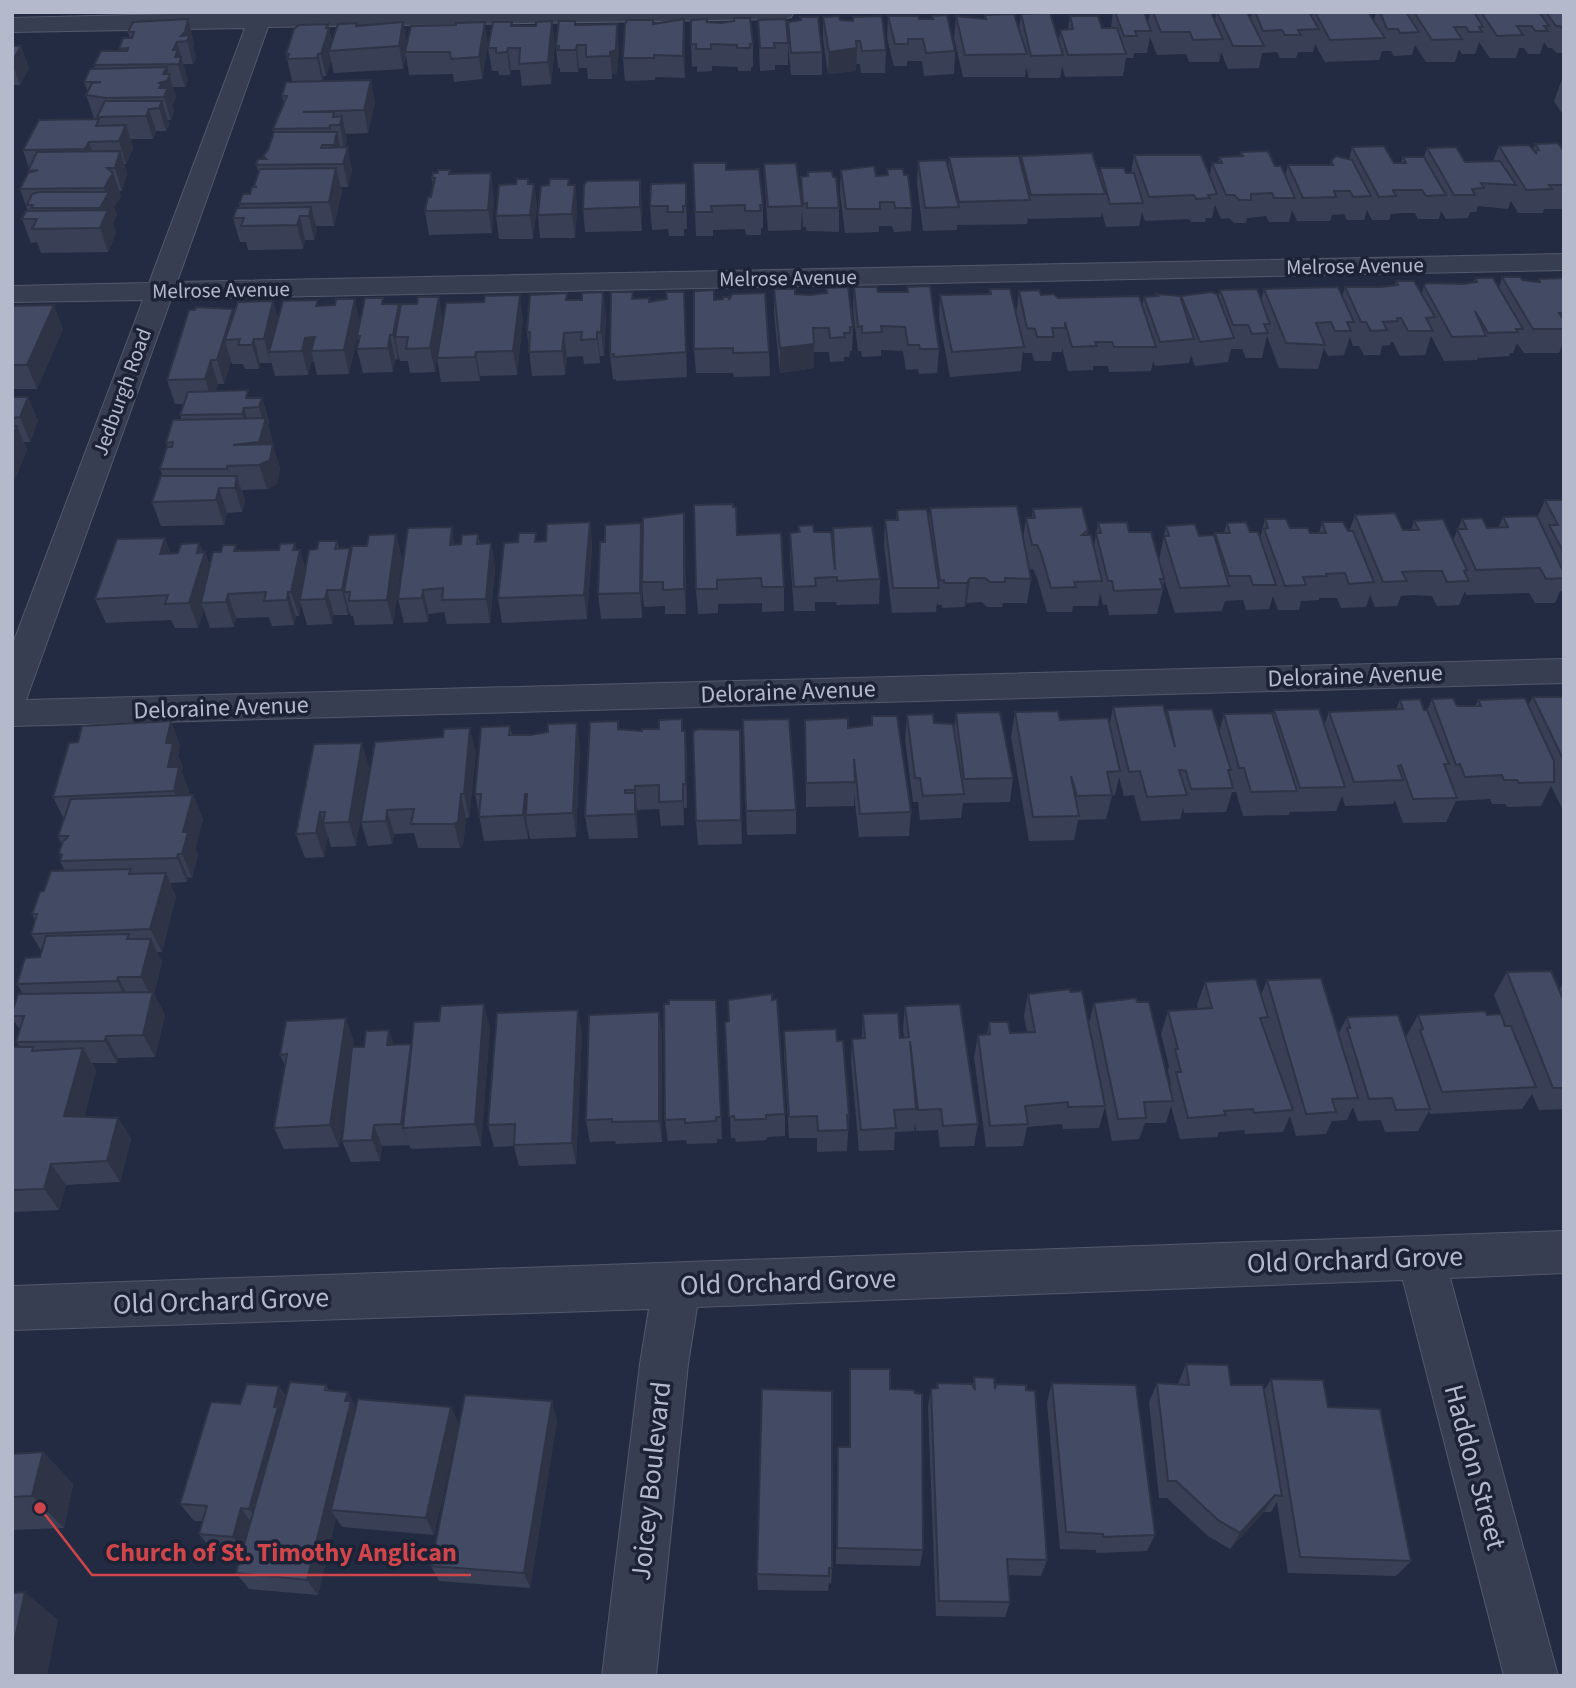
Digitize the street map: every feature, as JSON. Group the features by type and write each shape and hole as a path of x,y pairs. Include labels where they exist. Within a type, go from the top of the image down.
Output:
{"street":[{"path":"12,25 261,17 783,12"},
{"name":"Jedburgh Road","path":"12,694 261,17"},
{"name":"Melrose Avenue","path":"12,294 1564,262"},
{"name":"Deloraine Avenue","path":"12,713 1564,671"},
{"name":"Old Orchard Grove","path":"12,1308 1564,1252"},
{"name":"Haddon Street","path":"1421,1258 1531,1676"},
{"name":"Joicey Boulevard","path":"629,1676 664,1364 677,1286"}],"building":[{"path":"1115,12 1144,12 1151,31 1135,31 1137,36 1124,36"},
{"path":"1153,12 1211,12 1223,39 1193,40 1190,32 1161,32"},
{"path":"1217,12 1247,12 1264,46 1233,46"},
{"path":"1255,12 1309,12 1319,29 1298,30 1301,35 1285,35 1282,30 1263,31"},
{"path":"1315,12 1368,12 1385,38 1330,40"},
{"path":"1380,12 1406,12 1419,32 1400,33 1398,29 1387,29"},
{"path":"1414,12 1474,12 1483,27 1479,27 1482,32 1469,32 1466,27 1454,27 1462,39 1432,40"},
{"path":"1481,12 1539,12 1549,26 1544,26 1548,31 1535,31 1532,26 1517,26 1523,35 1497,36"},
{"path":"1546,12 1564,12 1564,30 1556,26"},
{"path":"1050,13 1063,55 1031,56 1021,14"},
{"path":"1014,14 1027,54 965,55 956,16 986,19 985,15"},
{"path":"947,15 955,51 926,53 923,39 908,39 908,44 895,44 888,16 933,19 932,16"},
{"path":"839,16 840,20 853,21 853,17 882,16 886,50 862,51 860,41 856,41 857,48 829,52 823,17"},
{"path":"1070,16 1098,16 1102,28 1117,28 1126,54 1068,55 1060,30 1073,29"},
{"path":"800,17 818,17 822,52 791,53 788,22 801,20"},
{"path":"734,18 750,18 753,44 750,44 750,48 711,44 711,49 696,49 696,44 691,44 691,20 707,19 707,22 721,23 734,21"},
{"path":"188,19 185,32 181,36 190,35 187,41 177,42 173,50 178,50 175,57 181,57 179,64 94,65 101,51 127,51 128,48 119,49 123,38 132,38 134,32 128,32 133,22"},
{"path":"684,19 683,56 623,58 627,20 653,20 653,24"},
{"path":"786,19 788,43 774,43 775,48 760,48 758,20"},
{"path":"552,21 548,62 519,64 520,48 508,48 507,52 496,53 496,48 488,48 493,22 512,22 511,26 536,26 536,22"},
{"path":"559,21 575,21 575,25 617,24 616,50 610,52 610,56 586,57 586,45 577,45 576,50 558,50 559,46 556,46"},
{"path":"403,22 399,46 329,51 338,24 357,23 356,26"},
{"path":"485,22 479,57 451,59 450,52 405,52 411,26"},
{"path":"328,24 321,54 318,54 317,58 287,59 289,54 286,54 294,29 299,25"},
{"path":"12,46 21,46 12,62"},
{"path":"167,67 163,74 170,74 167,81 158,83 162,83 159,88 168,88 164,97 106,98 86,95 92,83 101,82 84,82 90,69"},
{"path":"371,80 364,110 303,112 334,112 333,117 342,116 340,125 330,125 329,128 273,129 287,96 282,96 286,82"},
{"path":"105,101 162,101 159,108 149,109 146,116 97,117"},
{"path":"99,119 96,126 126,125 119,141 89,142 85,149 23,150 39,120"},
{"path":"274,132 337,132 334,145 322,145 321,148 348,147 343,164 256,165 258,159 266,159 263,156"},
{"path":"1558,143 1564,150 1564,185 1549,185 1552,189 1526,190 1499,146 1529,145 1537,154 1535,151 1539,150 1535,144"},
{"path":"1384,146 1394,163 1406,163 1403,157 1424,157 1446,195 1426,196 1422,190 1393,190 1396,196 1379,197 1352,147"},
{"path":"1456,147 1465,162 1500,161 1516,185 1481,183 1484,188 1472,189 1475,195 1454,195 1427,148"},
{"path":"120,151 115,168 107,168 113,173 104,188 20,189 28,173 38,170 28,171 37,152"},
{"path":"1268,151 1275,166 1281,166 1295,198 1274,198 1272,193 1251,194 1251,200 1239,200 1234,195 1226,195 1212,163 1222,163 1219,157 1243,156 1241,152"},
{"path":"1092,153 1105,194 1031,195 1021,156"},
{"path":"1134,155 1201,155 1217,194 1208,195 1210,198 1196,199 1194,195 1149,197"},
{"path":"1019,156 1030,200 959,202 949,157"},
{"path":"1336,156 1352,160 1371,196 1353,197 1350,191 1334,191 1336,197 1303,198 1288,165 1333,165 1331,161"},
{"path":"946,160 959,207 925,208 918,161"},
{"path":"693,163 726,163 726,170 759,169 763,205 760,205 761,211 745,211 745,205 711,206 712,212 695,212"},
{"path":"796,163 802,206 768,207 764,164"},
{"path":"874,166 876,176 888,175 887,169 903,169 904,175 908,175 912,208 895,208 894,202 880,202 880,209 846,209 841,170"},
{"path":"336,168 329,202 239,204 243,194 250,194 252,187 257,187 254,186 260,169"},
{"path":"1100,168 1124,168 1126,173 1134,173 1143,203 1110,204"},
{"path":"438,170 450,170 449,174 491,173 488,210 425,211 435,178 432,178 433,173 438,173"},
{"path":"832,171 833,177 836,177 839,208 807,208 807,203 803,204 801,177 808,176 808,172"},
{"path":"517,179 528,179 528,184 534,184 530,215 496,216 499,185 516,184"},
{"path":"550,179 569,179 568,185 575,185 572,214 538,215 541,186 549,185"},
{"path":"640,180 640,207 583,209 584,185 587,181"},
{"path":"686,183 686,206 683,206 683,212 667,212 668,206 650,206 651,184"},
{"path":"109,192 100,208 31,208 33,205 27,205 32,194"},
{"path":"311,207 309,216 300,216 297,225 241,226 244,218 233,218 237,208"},
{"path":"108,210 100,228 32,229 37,219 22,219 26,211"},
{"path":"1502,277 1520,277 1522,280 1538,282 1539,279 1564,278 1564,313 1559,313 1564,320 1564,329 1533,329"},
{"path":"1475,278 1493,278 1523,329 1516,329 1518,332 1488,333 1475,311 1486,336 1452,337 1424,286 1426,283 1477,282"},
{"path":"1396,281 1414,281 1435,317 1426,318 1433,331 1408,331 1401,318 1397,318 1398,321 1383,322 1387,330 1371,331 1366,322 1361,322 1345,287 1398,285"},
{"path":"930,286 939,349 920,349 919,345 908,345 905,327 881,326 882,332 862,333 862,326 858,327 854,287 877,287 878,292 908,292 907,287"},
{"path":"848,287 853,327 850,327 850,333 844,333 845,337 830,338 829,328 813,328 814,344 780,348 774,289 795,289 795,294 810,295 827,293 826,288"},
{"path":"1338,287 1354,322 1347,322 1351,331 1335,331 1331,322 1316,323 1325,345 1286,343 1264,289"},
{"path":"990,289 1010,289 1024,347 952,352 940,295 991,294"},
{"path":"1257,289 1270,324 1264,324 1268,333 1252,334 1248,325 1233,325 1220,290"},
{"path":"714,290 714,300 729,297 729,300 732,294 765,293 769,352 733,353 733,348 694,349 694,291"},
{"path":"1039,290 1041,295 1054,294 1058,298 1139,296 1156,347 1114,347 1112,342 1095,342 1097,346 1072,347 1065,322 1065,328 1052,328 1054,337 1037,337 1035,329 1027,328 1019,291"},
{"path":"603,292 601,332 597,332 597,339 581,340 582,332 564,333 562,351 529,352 530,332 527,332 530,295 567,293 566,300 582,300 582,293"},
{"path":"611,292 633,292 632,299 649,298 649,302 667,299 666,292 684,292 686,352 614,357 614,354 610,355"},
{"path":"1211,292 1217,294 1234,338 1200,342 1181,296"},
{"path":"1156,294 1180,296 1194,339 1160,342 1144,297 1158,296"},
{"path":"520,295 513,351 476,352 475,357 437,358 446,303 484,302 485,296"},
{"path":"418,297 439,297 430,348 406,349 408,337 395,337 401,304 417,304"},
{"path":"365,298 383,298 382,304 399,304 388,348 357,349"},
{"path":"336,299 355,299 344,350 311,351 315,337 305,338 302,351 269,352 283,301 318,300 316,306 335,305"},
{"path":"273,301 264,339 254,339 252,345 238,345 240,339 225,340 238,302"},
{"path":"54,305 27,365 12,365 12,306"},
{"path":"196,307 233,309 217,360 211,360 205,379 167,380 189,310 195,310"},
{"path":"248,390 246,398 262,398 259,407 244,408 242,414 180,415 188,392"},
{"path":"12,397 28,397 20,417 12,418"},
{"path":"266,418 259,442 233,445 273,444 270,460 259,465 227,466 227,469 160,469 167,447 172,447 173,442 166,443 173,420"},
{"path":"161,476 237,476 235,488 219,488 216,500 152,502"},
{"path":"1545,500 1564,500 1564,553 1549,525 1558,525"},
{"path":"733,504 733,507 736,507 737,535 781,533 784,587 762,587 761,578 717,580 717,589 696,589 694,505"},
{"path":"1017,506 1031,579 1005,578 1005,582 990,582 985,578 970,578 967,583 940,581 930,508"},
{"path":"1082,507 1088,530 1082,535 1091,535 1102,581 1074,582 1076,587 1051,588 1041,553 1037,545 1032,545 1026,518 1035,518 1033,509"},
{"path":"927,509 939,588 893,588 885,520 898,520 897,510"},
{"path":"684,513 684,589 663,590 663,582 642,582 643,518"},
{"path":"1395,513 1403,530 1419,530 1414,521 1443,519 1467,570 1464,571 1469,581 1447,582 1442,571 1423,571 1402,572 1407,581 1383,582 1355,515"},
{"path":"1537,516 1564,578 1546,579 1540,568 1476,570 1457,529 1467,529 1462,519 1482,518 1487,528 1508,527 1503,517"},
{"path":"1265,519 1286,519 1290,528 1308,528 1310,533 1326,533 1322,522 1343,522 1348,531 1353,531 1374,582 1349,584 1345,573 1303,577 1306,585 1285,586 1264,529 1268,528"},
{"path":"590,522 584,595 498,598 504,543 518,542 519,533 536,533 535,542 546,541 547,524"},
{"path":"1127,522 1129,532 1151,532 1164,579 1160,579 1163,589 1114,591 1112,581 1108,581 1096,533 1101,533 1098,523"},
{"path":"1246,522 1250,532 1258,532 1276,585 1253,585 1250,576 1229,576 1215,533 1230,533 1227,523"},
{"path":"641,523 640,593 598,594 600,542 605,542 605,525"},
{"path":"1195,524 1199,536 1214,535 1229,586 1180,588 1164,536 1169,536 1166,526"},
{"path":"813,525 814,532 831,532 835,570 833,528 872,526 880,579 837,581 837,577 815,578 816,586 794,587 790,533 800,532 798,526"},
{"path":"452,527 450,545 461,544 462,535 478,534 477,544 491,543 486,599 442,600 443,588 423,590 422,598 398,599 408,528"},
{"path":"396,534 387,600 349,601 350,592 344,592 352,546 367,546 369,535"},
{"path":"165,538 160,554 178,553 181,544 199,543 197,553 205,552 189,603 165,604 168,595 95,599 117,539"},
{"path":"319,541 337,541 335,549 350,548 342,590 327,590 325,599 300,600 309,550 317,549"},
{"path":"295,543 293,550 300,550 287,600 264,601 266,592 228,594 226,602 201,603 213,552 221,552 223,545 236,545 234,551 279,550 280,544"},
{"path":"1533,697 1564,697 1564,761"},
{"path":"1453,698 1457,706 1481,706 1478,700 1525,698 1554,761 1554,782 1519,783 1517,780 1504,780 1502,775 1465,777 1460,764 1456,765 1432,699"},
{"path":"1420,699 1449,764 1444,764 1457,798 1413,799 1401,765 1398,766 1403,780 1354,782 1329,712 1403,709 1400,700"},
{"path":"1163,705 1175,747 1167,710 1212,709 1231,770 1228,770 1233,788 1191,789 1186,771 1179,770 1187,795 1147,797 1140,771 1129,772 1113,707"},
{"path":"1319,709 1345,787 1300,788 1274,710"},
{"path":"1058,711 1060,720 1108,718 1120,771 1107,772 1112,795 1077,796 1071,776 1079,816 1033,817 1015,712"},
{"path":"1000,712 1013,778 964,779 956,713"},
{"path":"1272,713 1297,791 1251,792 1244,768 1239,768 1224,714"},
{"path":"933,714 934,723 953,724 964,794 923,796 920,778 915,778 907,715"},
{"path":"872,716 897,716 911,812 860,814 854,759 855,782 806,783 805,720 848,718 848,728 872,725"},
{"path":"682,719 682,731 685,731 686,784 683,784 683,801 659,802 659,785 635,786 635,790 625,790 625,793 635,793 635,814 585,816 590,722 618,721 618,729 642,731 659,729 659,720"},
{"path":"789,719 796,810 746,811 743,720"},
{"path":"171,721 166,743 173,743 168,767 179,767 174,791 53,797 69,743 78,742 82,726"},
{"path":"577,723 573,813 526,815 525,794 523,815 479,817 481,794 475,794 481,727 510,726 509,735 530,735 548,732 548,724"},
{"path":"470,728 464,794 461,794 458,822 411,824 414,809 387,810 386,821 361,822 375,742 443,737 444,729"},
{"path":"740,730 741,820 696,821 693,731"},
{"path":"362,743 349,822 323,823 325,812 320,812 316,833 296,834 314,744"},
{"path":"193,795 183,832 188,832 182,854 178,854 177,858 60,861 62,855 59,853 68,836 58,836 71,799"},
{"path":"131,869 129,874 166,873 150,929 31,934 37,914 32,914 51,871"},
{"path":"129,934 127,939 151,939 141,977 118,977 117,981 17,984 25,958 40,957 46,936"},
{"path":"1551,971 1564,1001 1564,1088 1553,1088 1507,972"},
{"path":"1321,978 1358,1098 1332,1099 1336,1112 1306,1114 1267,980"},
{"path":"1256,979 1268,1017 1260,1018 1293,1110 1254,1113 1253,1109 1224,1111 1226,1115 1188,1118 1176,1072 1181,1072 1168,1011 1212,1008 1205,982"},
{"path":"1070,989 1070,992 1082,991 1105,1106 1068,1107 1068,1102 1025,1106 1028,1124 990,1126 978,1035 990,1034 989,1022 1008,1022 1010,1033 1035,1032 1028,994"},
{"path":"153,992 143,1035 106,1036 105,1041 16,1042 24,1016 12,1016 18,994"},
{"path":"772,994 772,1000 777,999 785,1114 766,1115 766,1119 735,1120 734,1116 729,1117 725,1022 729,1021 728,1000"},
{"path":"1136,998 1137,1002 1149,1002 1173,1101 1144,1102 1146,1118 1118,1119 1094,1003"},
{"path":"669,1000 716,1000 721,1117 716,1117 716,1121 685,1123 685,1119 665,1120 664,1004 669,1004"},
{"path":"484,1004 475,1124 403,1128 414,1022 439,1021 441,1006"},
{"path":"960,1004 978,1124 943,1126 941,1109 918,1110 910,1041 916,1109 894,1110 896,1128 861,1130 852,1039 865,1038 863,1014 898,1013 900,1038 909,1037 905,1006"},
{"path":"578,1010 572,1143 514,1145 515,1124 488,1125 497,1013"},
{"path":"1485,1011 1487,1015 1501,1014 1505,1026 1511,1026 1536,1087 1442,1092 1420,1030 1423,1029 1418,1015"},
{"path":"659,1012 659,1121 586,1120 589,1015"},
{"path":"1398,1015 1430,1109 1396,1110 1392,1098 1369,1099 1347,1028 1350,1028 1347,1017"},
{"path":"346,1018 330,1125 274,1128 287,1054 280,1055 286,1021"},
{"path":"836,1029 837,1041 843,1041 848,1130 818,1131 817,1116 789,1117 784,1031"},
{"path":"389,1030 387,1045 411,1044 401,1124 374,1125 372,1140 342,1141 352,1047 364,1047 366,1031"},
{"path":"12,1047 33,1047 32,1051 83,1048 64,1116 118,1118 107,1161 51,1164 44,1189 12,1190"},
{"path":"1186,1364 1228,1365 1231,1385 1263,1385 1282,1496 1275,1495 1240,1533 1218,1520 1176,1481 1168,1481 1157,1383 1189,1385"},
{"path":"850,1369 890,1369 890,1389 914,1390 915,1393 922,1394 923,1550 837,1548 838,1447 850,1447"},
{"path":"974,1377 994,1378 995,1389 996,1384 1026,1385 1026,1390 1035,1391 1047,1560 1007,1559 1010,1602 939,1601 931,1389 938,1388 937,1383 972,1384 975,1390"},
{"path":"1271,1379 1323,1380 1328,1407 1380,1409 1411,1561 1300,1557"},
{"path":"290,1382 326,1385 325,1390 348,1392 345,1401 351,1401 307,1580 236,1573"},
{"path":"1052,1383 1136,1385 1155,1535 1103,1537 1103,1534 1066,1532"},
{"path":"247,1384 279,1386 274,1407 278,1407 249,1509 241,1508 233,1537 199,1534 207,1506 180,1504 211,1402 240,1404"},
{"path":"762,1389 832,1391 832,1568 829,1568 829,1576 757,1574"},
{"path":"465,1395 552,1401 524,1573 431,1566"},
{"path":"358,1399 451,1407 426,1518 331,1510"},
{"path":"43,1452 32,1496 12,1497 12,1454"},
{"path":"25,1592 12,1652 12,1593"}],"place":[{"name":"Church of St. Timothy Anglican","path":"40,1508"}]}
